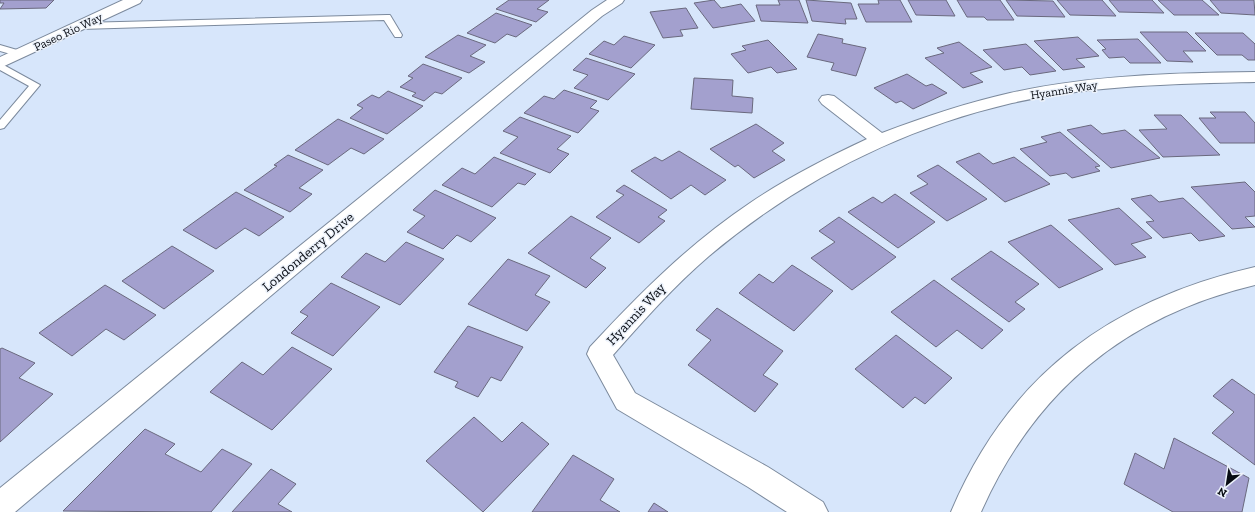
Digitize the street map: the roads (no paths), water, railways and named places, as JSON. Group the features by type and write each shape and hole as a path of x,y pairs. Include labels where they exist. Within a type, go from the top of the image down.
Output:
{"street":[{"name":"Paseo Rio Way","path":"0,63 135,0"},
{"name":"Londonderry Drive","path":"0,506 597,12 617,0"},
{"name":"Hyannis Way","path":"813,512 758,477 626,401 599,354 619,330 662,286 704,247 747,214 803,178 845,155 942,117 992,103 1037,93 1130,81 1180,78 1255,77"},
{"path":"828,100 880,140"},
{"path":"966,512 978,484 1016,426 1056,379 1086,353 1132,322 1183,298 1237,279 1255,276"}],"lane":[{"path":"81,26 387,17 398,35"},
{"path":"0,48 21,54"},
{"path":"0,66 35,84 0,126"}]}
